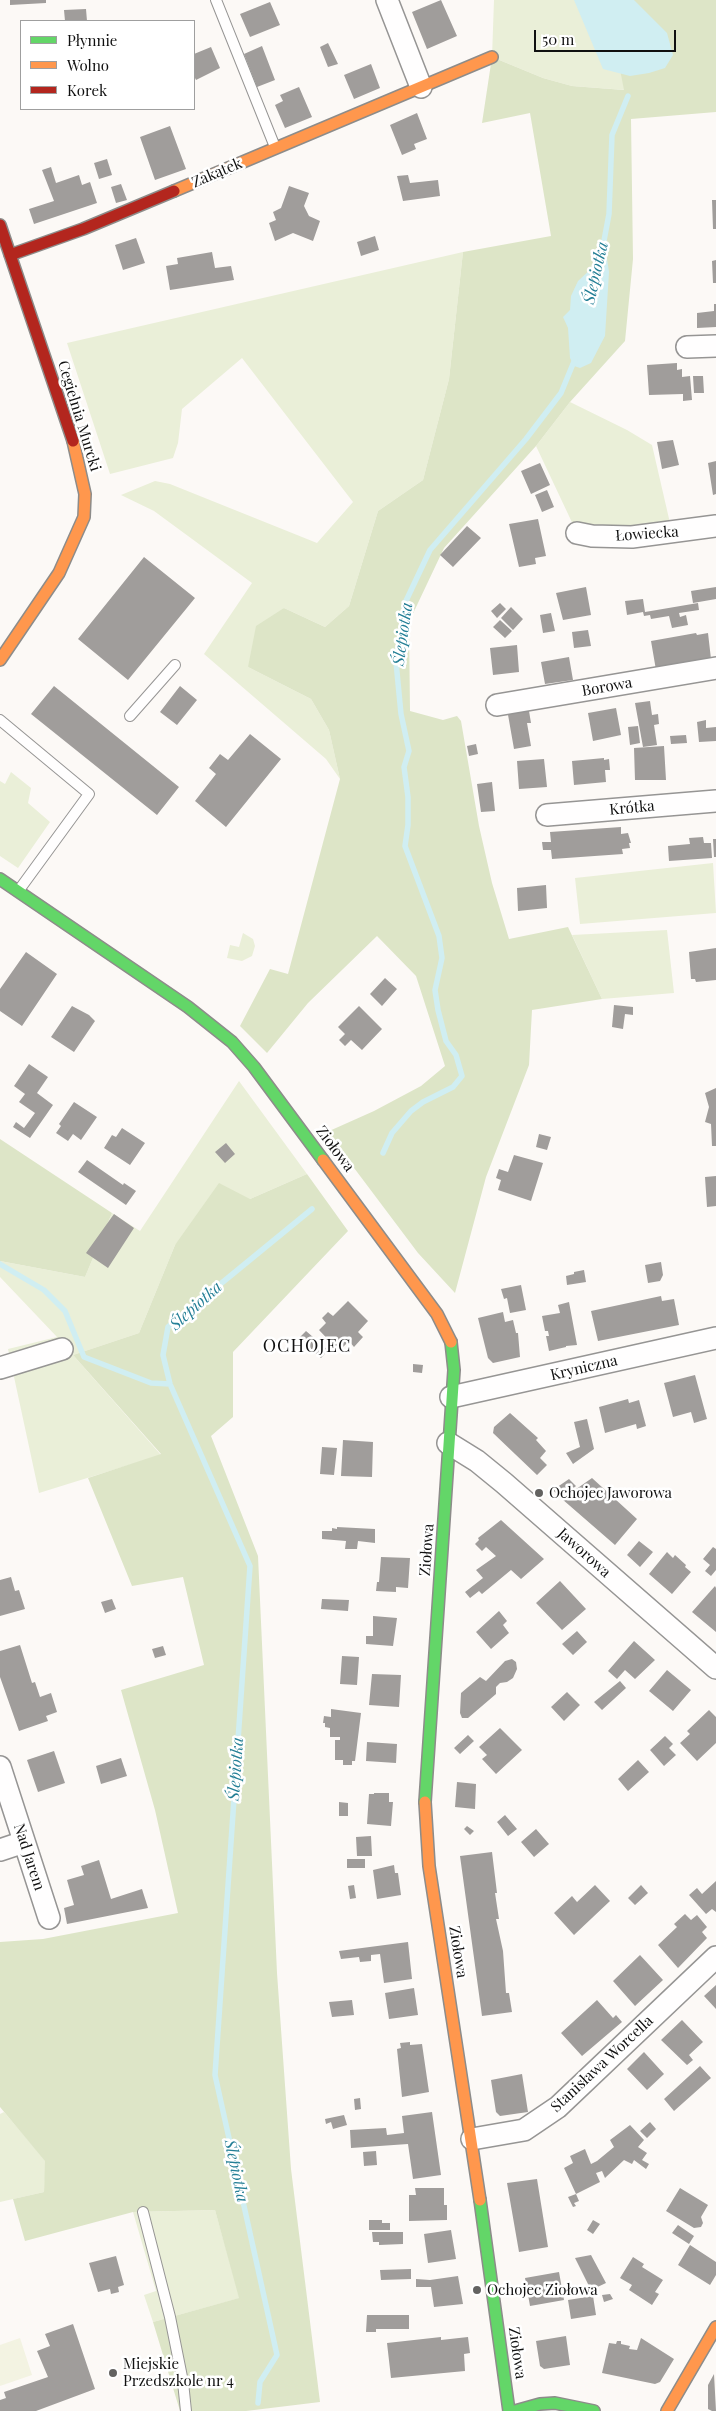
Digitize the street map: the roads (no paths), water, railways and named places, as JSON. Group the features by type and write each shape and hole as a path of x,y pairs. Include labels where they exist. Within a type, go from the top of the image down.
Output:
{"street":[{"path":"387,0 421,87"},
{"name":"Zakątek","path":"10,255 84,229 492,57"},
{"name":"Cegielnia Murcki","path":"0,225 67,420 85,494 84,517 74,544 59,573 0,660"},
{"path":"687,347 716,346"},
{"name":"Łowiecka","path":"577,533 592,536 632,537 716,526"},
{"name":"Borowa","path":"497,705 716,668"},
{"name":"Krótka","path":"547,815 716,801"},
{"name":"Ziołowa","path":"0,879 212,1025 254,1066 437,1314 452,1345 454,1370 424,1808 430,1866 472,2139 509,2411"},
{"name":"Kryniczna","path":"451,1397 716,1338"},
{"path":"0,1368 62,1349"},
{"name":"Jaworowa","path":"448,1443 477,1461 504,1483 716,1668"},
{"name":"Nad Jarem","path":"0,1767 49,1918"},
{"path":"0,1850 24,1842"},
{"name":"Stanisława Worcella","path":"472,2139 524,2130 558,2107 716,1958"},
{"path":"667,2411 716,2327"},
{"path":"515,2411 540,2404 555,2403 594,2411"}],"lane":[{"path":"216,0 275,148"},
{"path":"130,716 175,665"},
{"path":"0,720 89,794 19,891"},
{"path":"143,2212 170,2317 183,2382 186,2411"}],"water":[{"path":"574,0 634,0 667,33 673,55 665,68 630,76 603,69"},
{"path":"602,255 607,259 609,272 605,336 591,363 580,368 574,366 570,358 568,328 563,317 570,310 571,296 578,281 593,267"}],"waterway":[{"name":"Ślepiotka","path":"600,262 609,214 612,135 628,96"},
{"name":"Ślepiotka","path":"383,1153 392,1133 411,1111 423,1102 453,1087 462,1076 456,1055 446,1041 438,1010 435,990 442,958 439,936 405,846 408,825 408,797 404,767 409,751 401,714 396,662 405,603 430,550 526,439 561,393 575,359"},
{"name":"Ślepiotka","path":"258,2403 260,2382 277,2355 215,2075 250,1566 170,1384 163,1355 168,1327 312,1209"},
{"path":"0,1264 44,1290 65,1311 84,1357 151,1383 170,1384"}],"place":[{"name":"Ochojec Jaworowa","path":"539,1493"},
{"name":"Ochojec Ziołowa","path":"477,2290"},
{"name":"Miejskie Przedszkole nr 4","path":"113,2373"}],"district":[{"name":"OCHOJEC","path":"307,1346"}]}
